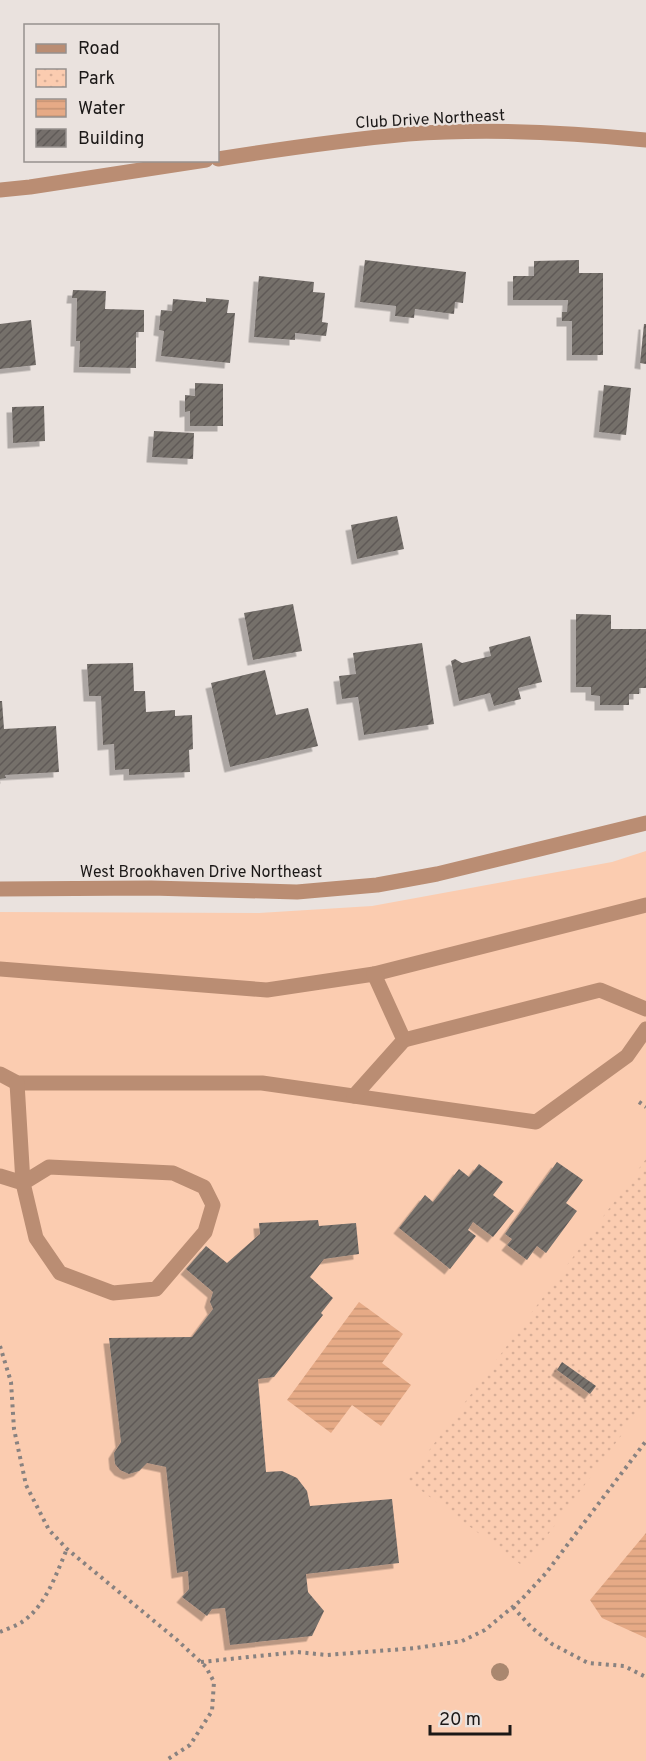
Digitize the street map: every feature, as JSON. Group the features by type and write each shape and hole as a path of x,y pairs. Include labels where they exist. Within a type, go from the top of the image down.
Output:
{"street":[{"name":"Club Drive Northeast","path":"219,159 317,144 419,134 508,131 601,135 646,140"},
{"path":"0,189 30,187 193,162"},
{"name":"West Brookhaven Drive Northeast","path":"0,889 151,888 297,892 377,885 437,874 646,823"},
{"path":"0,969 267,990 374,974 646,905"},
{"path":"374,974 404,1040"},
{"path":"354,1096 404,1040 600,990 646,1009"},
{"path":"0,1074 17,1083 262,1083 536,1122 627,1056 646,1029"},
{"path":"0,1176 23,1183 49,1167 173,1173 204,1187 213,1205 205,1232 156,1289 113,1293 60,1273 36,1238 23,1183 17,1083"}],"path":[{"path":"639,1102 646,1107"},
{"path":"0,1346 11,1382 14,1429 26,1485 50,1530 67,1549 201,1662 214,1682 212,1711 190,1745 165,1761"},
{"path":"201,1662 297,1652 327,1655 416,1648 462,1641 485,1630 546,1573 646,1441"},
{"path":"0,1632 21,1623 35,1611 52,1584 67,1549"},
{"path":"512,1607 531,1627 552,1644 570,1654 588,1663 624,1666 646,1677"}],"green space":[{"path":"646,851 646,1761 0,1761 0,912 259,913 372,906 612,862"},
{"path":"646,1159 646,1402 524,1567 407,1480"}],"water":[{"path":"359,1302 403,1334 382,1363 411,1385 381,1426 352,1405 331,1433 287,1400"},
{"path":"646,1533 646,1638 602,1618 590,1600"}],"building":[{"path":"365,260 466,272 463,303 455,302 454,314 415,309 414,318 395,316 396,306 360,302"},
{"path":"579,260 579,273 603,273 603,355 572,355 572,321 562,321 562,312 567,312 568,300 513,300 513,276 534,276 534,261"},
{"path":"259,276 314,282 313,292 325,293 322,322 328,323 326,336 295,333 295,340 254,337"},
{"path":"73,290 106,291 105,309 144,310 144,332 136,332 136,368 79,367 80,341 76,341 77,298 72,298"},
{"path":"206,298 229,300 227,313 235,313 230,363 161,356 164,331 159,330 161,310 172,311 173,299 206,302"},
{"path":"31,320 36,365 0,369 0,324"},
{"path":"644,324 646,324 646,364 640,363"},
{"path":"195,383 223,384 223,426 190,426 190,411 185,412 185,395 195,396"},
{"path":"604,385 631,388 626,435 599,432"},
{"path":"44,406 45,441 13,443 12,407"},
{"path":"154,431 194,433 193,459 152,457"},
{"path":"397,516 404,549 357,559 351,525"},
{"path":"293,604 302,651 253,660 244,613"},
{"path":"576,614 611,615 611,629 646,629 646,688 639,688 639,694 629,694 629,705 600,705 600,696 591,695 591,687 576,687"},
{"path":"530,636 542,682 518,688 521,699 494,706 490,693 459,701 451,661 455,659 462,663 491,656 489,647"},
{"path":"422,643 434,724 364,735 358,697 342,699 339,676 356,674 353,653"},
{"path":"133,663 134,691 145,691 146,712 175,710 175,716 192,715 193,749 189,750 190,772 129,775 129,769 115,770 114,744 103,745 101,696 89,696 87,664"},
{"path":"265,670 276,715 308,708 318,746 230,767 211,683"},
{"path":"0,701 2,701 4,729 56,726 59,772 5,775 6,778 0,779"},
{"path":"557,1162 583,1180 566,1203 577,1211 546,1253 537,1246 527,1260 507,1245 512,1239 505,1234"},
{"path":"479,1164 503,1182 493,1195 514,1211 493,1237 473,1222 468,1230 476,1236 450,1269 399,1228 425,1195 433,1202 459,1169 469,1177"},
{"path":"318,1220 319,1226 356,1223 359,1254 324,1259 310,1277 333,1298 321,1313 323,1315 274,1377 258,1379 266,1472 282,1471 297,1478 307,1491 310,1506 392,1499 399,1563 306,1574 308,1592 324,1611 312,1636 230,1645 225,1608 212,1609 207,1616 182,1597 189,1589 188,1571 177,1573 166,1467 147,1463 139,1471 129,1474 120,1470 115,1464 114,1453 121,1442 109,1338 192,1337 213,1309 210,1302 213,1292 186,1269 206,1246 227,1263 260,1234 259,1223"},
{"path":"562,1362 596,1386 590,1394 557,1370"}]}
